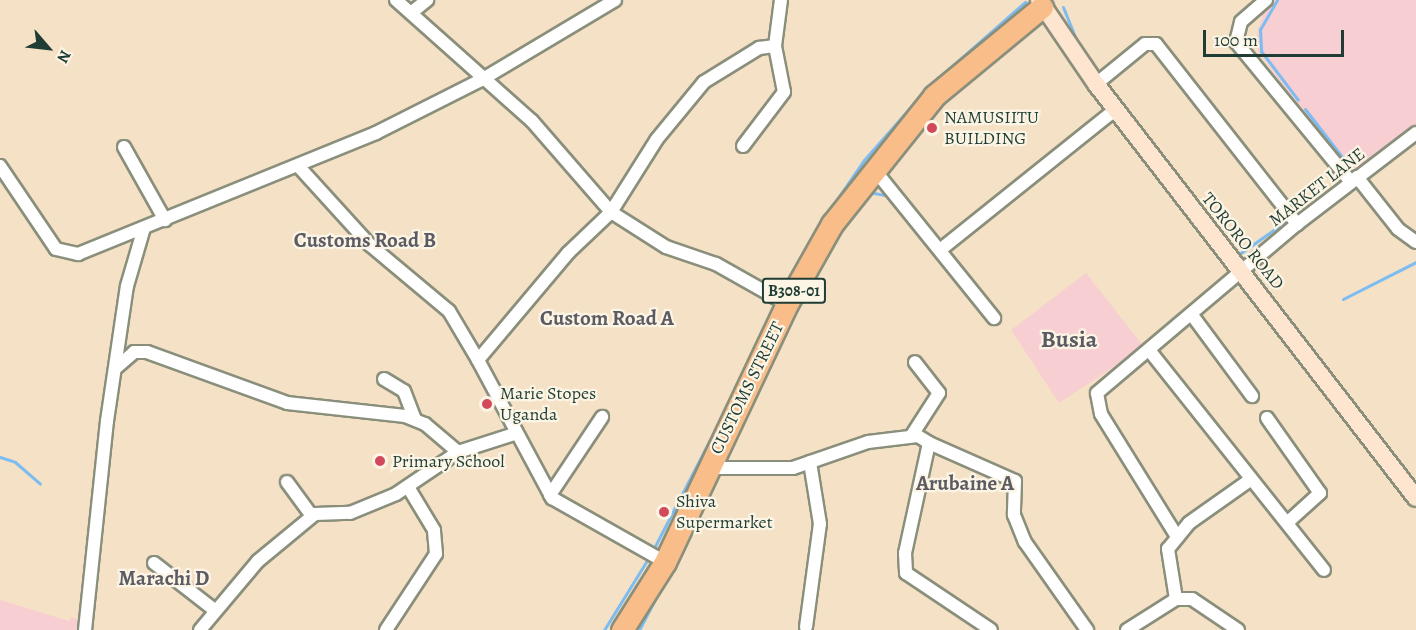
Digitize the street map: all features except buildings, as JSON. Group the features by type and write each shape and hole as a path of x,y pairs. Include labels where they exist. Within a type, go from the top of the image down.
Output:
{"highway":[{"name":"CUSTOMS STREET","path":"622,630 665,562 787,304 832,224 873,168 934,96 1040,3"}],"main road":[{"name":"TORORO ROAD","path":"1040,3 1095,84 1416,498"}],"street":[{"path":"396,0 481,80 532,121 611,212 666,246 716,264 787,304"},
{"path":"411,13 427,0"},
{"path":"0,166 62,254 78,254 300,168 481,80 615,0"},
{"path":"743,146 784,92 775,46 781,0"},
{"path":"1266,0 1241,22 1236,42 1398,229 1416,242"},
{"path":"1095,84 1145,44 1156,44 1297,224"},
{"path":"478,360 568,253 611,212 657,139 704,82 759,48 775,46"},
{"path":"940,250 1115,110"},
{"name":"MARKET LANE","path":"1176,535 1097,405 1097,393 1297,224 1416,133"},
{"path":"124,147 165,220"},
{"path":"300,168 370,245 449,311 478,360 514,434 550,495 665,562"},
{"path":"873,168 994,318"},
{"path":"86,630 127,286 144,228"},
{"path":"1192,315 1252,396"},
{"path":"1149,350 1250,480 1288,522 1324,570"},
{"path":"117,367 134,352 147,352 287,403 415,419 458,452"},
{"path":"912,435 939,393 915,362"},
{"path":"384,379 404,391 415,419"},
{"path":"550,495 602,417"},
{"path":"1267,418 1320,493 1288,522"},
{"path":"200,630 213,609 258,561 312,516 326,510 350,513 408,487 458,452 514,434"},
{"path":"708,468 751,472 810,462 868,442 912,435 1015,481 1014,515 1024,542 1088,630"},
{"path":"929,443 905,553 906,573 991,630"},
{"path":"806,627 820,524 810,462"},
{"path":"1176,599 1168,564 1176,535 1250,480"},
{"path":"286,482 312,516"},
{"path":"386,630 436,554 434,530 408,487"},
{"path":"154,563 213,609"},
{"path":"1126,630 1176,599 1192,599 1238,630"}],"shaded area":[{"path":"1274,0 1416,0 1416,127 1352,175 1258,52 1257,33 1265,7"},
{"path":"1086,273 1144,347 1059,403 1011,330"},
{"path":"0,600 69,621 71,617 84,622 82,630 0,630"}],"waterway":[{"path":"1277,0 1260,29 1261,51 1298,100"},
{"path":"935,81 1025,2"},
{"path":"1063,7 1077,41"},
{"path":"824,218 864,160 922,94"},
{"path":"1305,109 1346,162"},
{"path":"869,192 884,195"},
{"path":"1238,255 1289,219"},
{"path":"832,246 846,223"},
{"path":"788,281 820,224"},
{"path":"1343,299 1416,262"},
{"path":"794,314 802,298"},
{"path":"781,341 790,322"},
{"path":"755,395 773,358"},
{"path":"653,550 728,405"},
{"path":"0,457 15,462 40,484"},
{"path":"639,630 688,536"},
{"path":"604,630 649,557"}],"place":[{"name":"NAMUSIITU BUILDING","path":"932,128"},
{"name":"Marie Stopes Uganda","path":"487,404"},
{"name":"Primary School","path":"380,461"},
{"name":"Shiva Supermarket","path":"664,512"}],"district":[{"name":"Customs Road B","path":"365,240"},
{"name":"Custom Road A","path":"607,318"},
{"name":"Busia","path":"1069,340"},
{"name":"Arubaine A","path":"965,483"},
{"name":"Marachi D","path":"164,578"}]}
